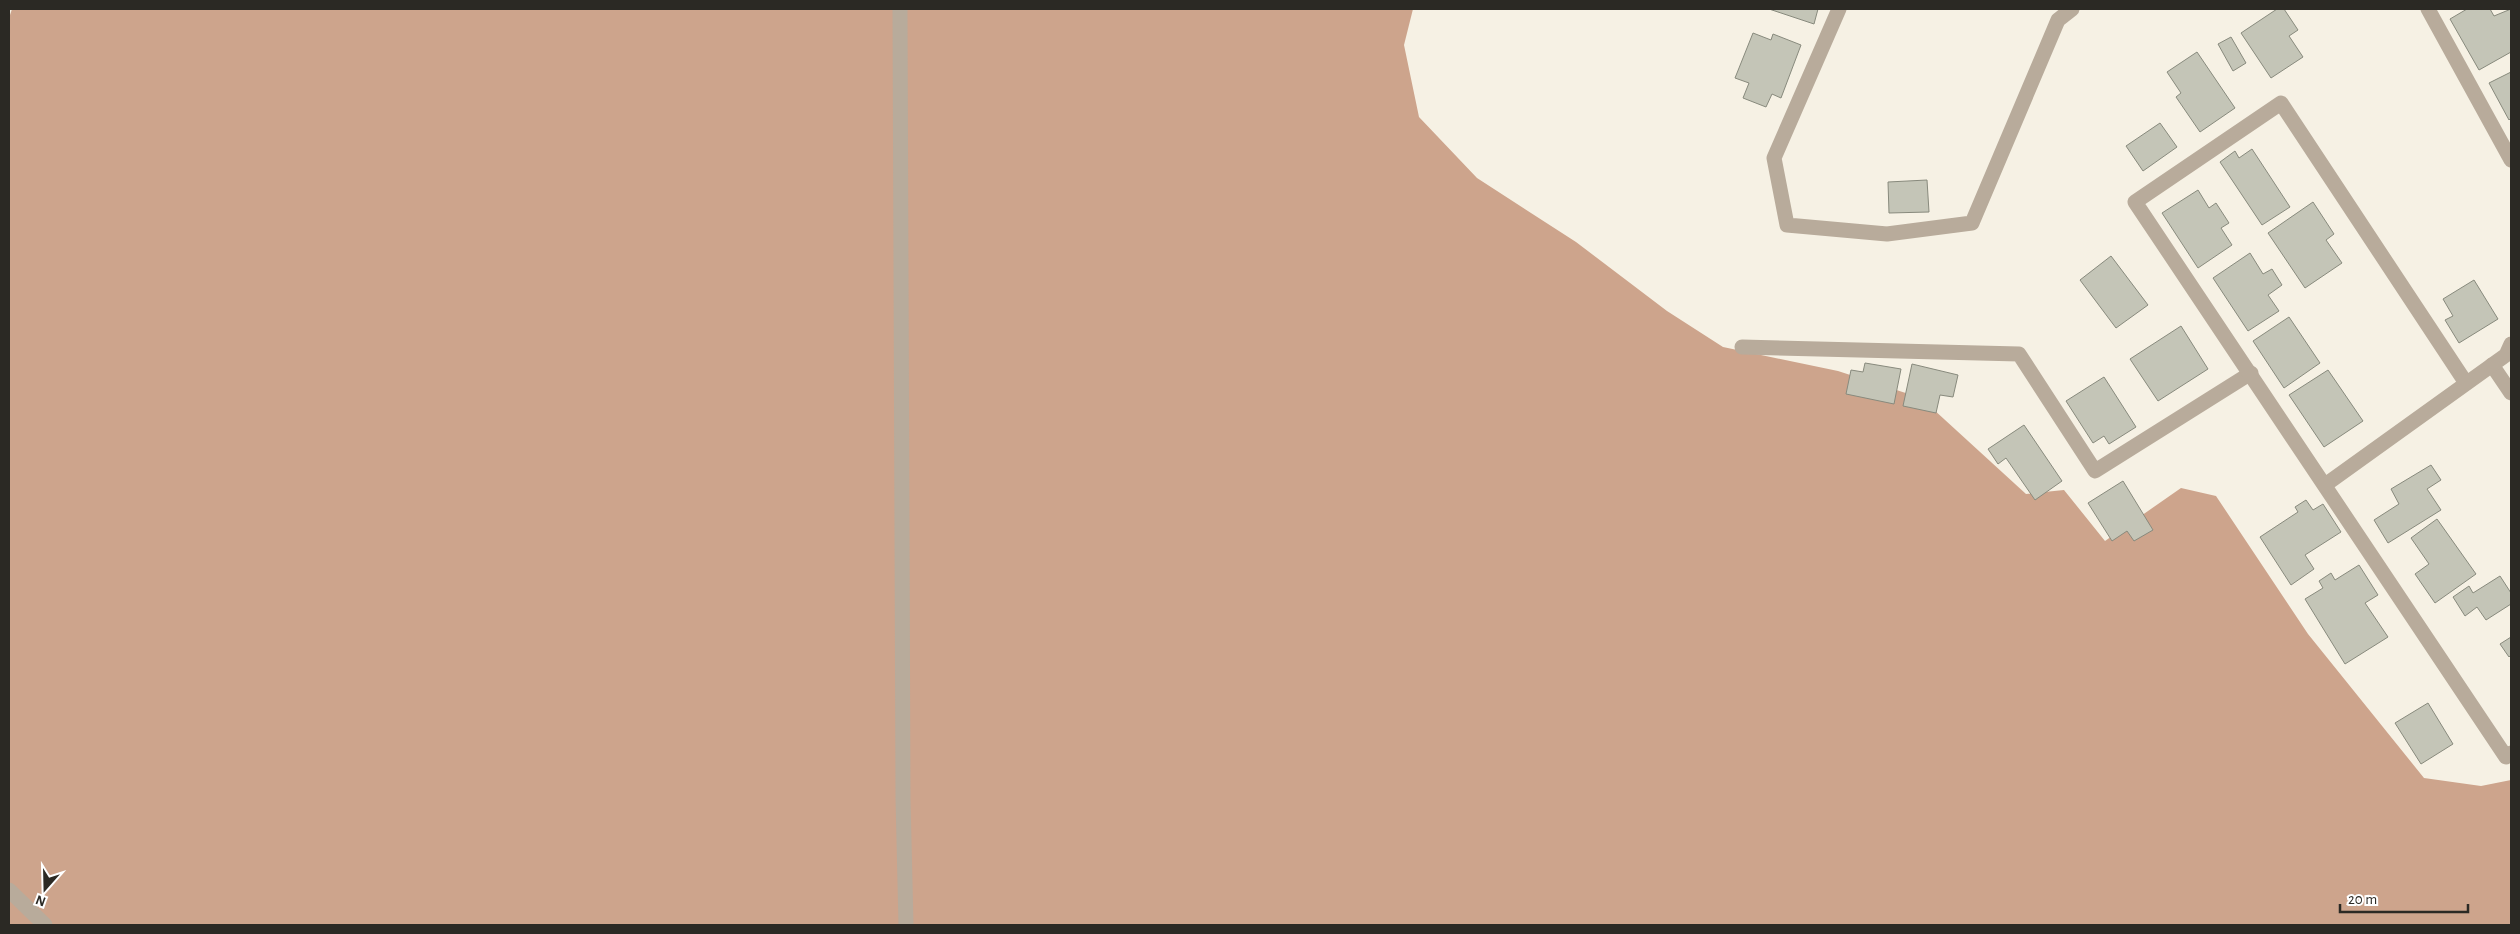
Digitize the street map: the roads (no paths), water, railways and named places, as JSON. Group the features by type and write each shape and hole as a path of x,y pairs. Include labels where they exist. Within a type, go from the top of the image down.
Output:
{"street":[{"path":"900,9 903,799 906,925"},
{"path":"1839,9 1774,158 1787,225 1887,234 1972,223 2058,20 2072,9"},
{"path":"2428,9 2511,160"},
{"path":"2466,383 2281,103 2135,202 2506,757 2511,753"},
{"path":"2325,485 2506,355 2511,344"},
{"path":"1742,348 2019,354 2095,471 2251,374"},
{"path":"2492,365 2511,393"},
{"path":"9,890 45,925"}]}
